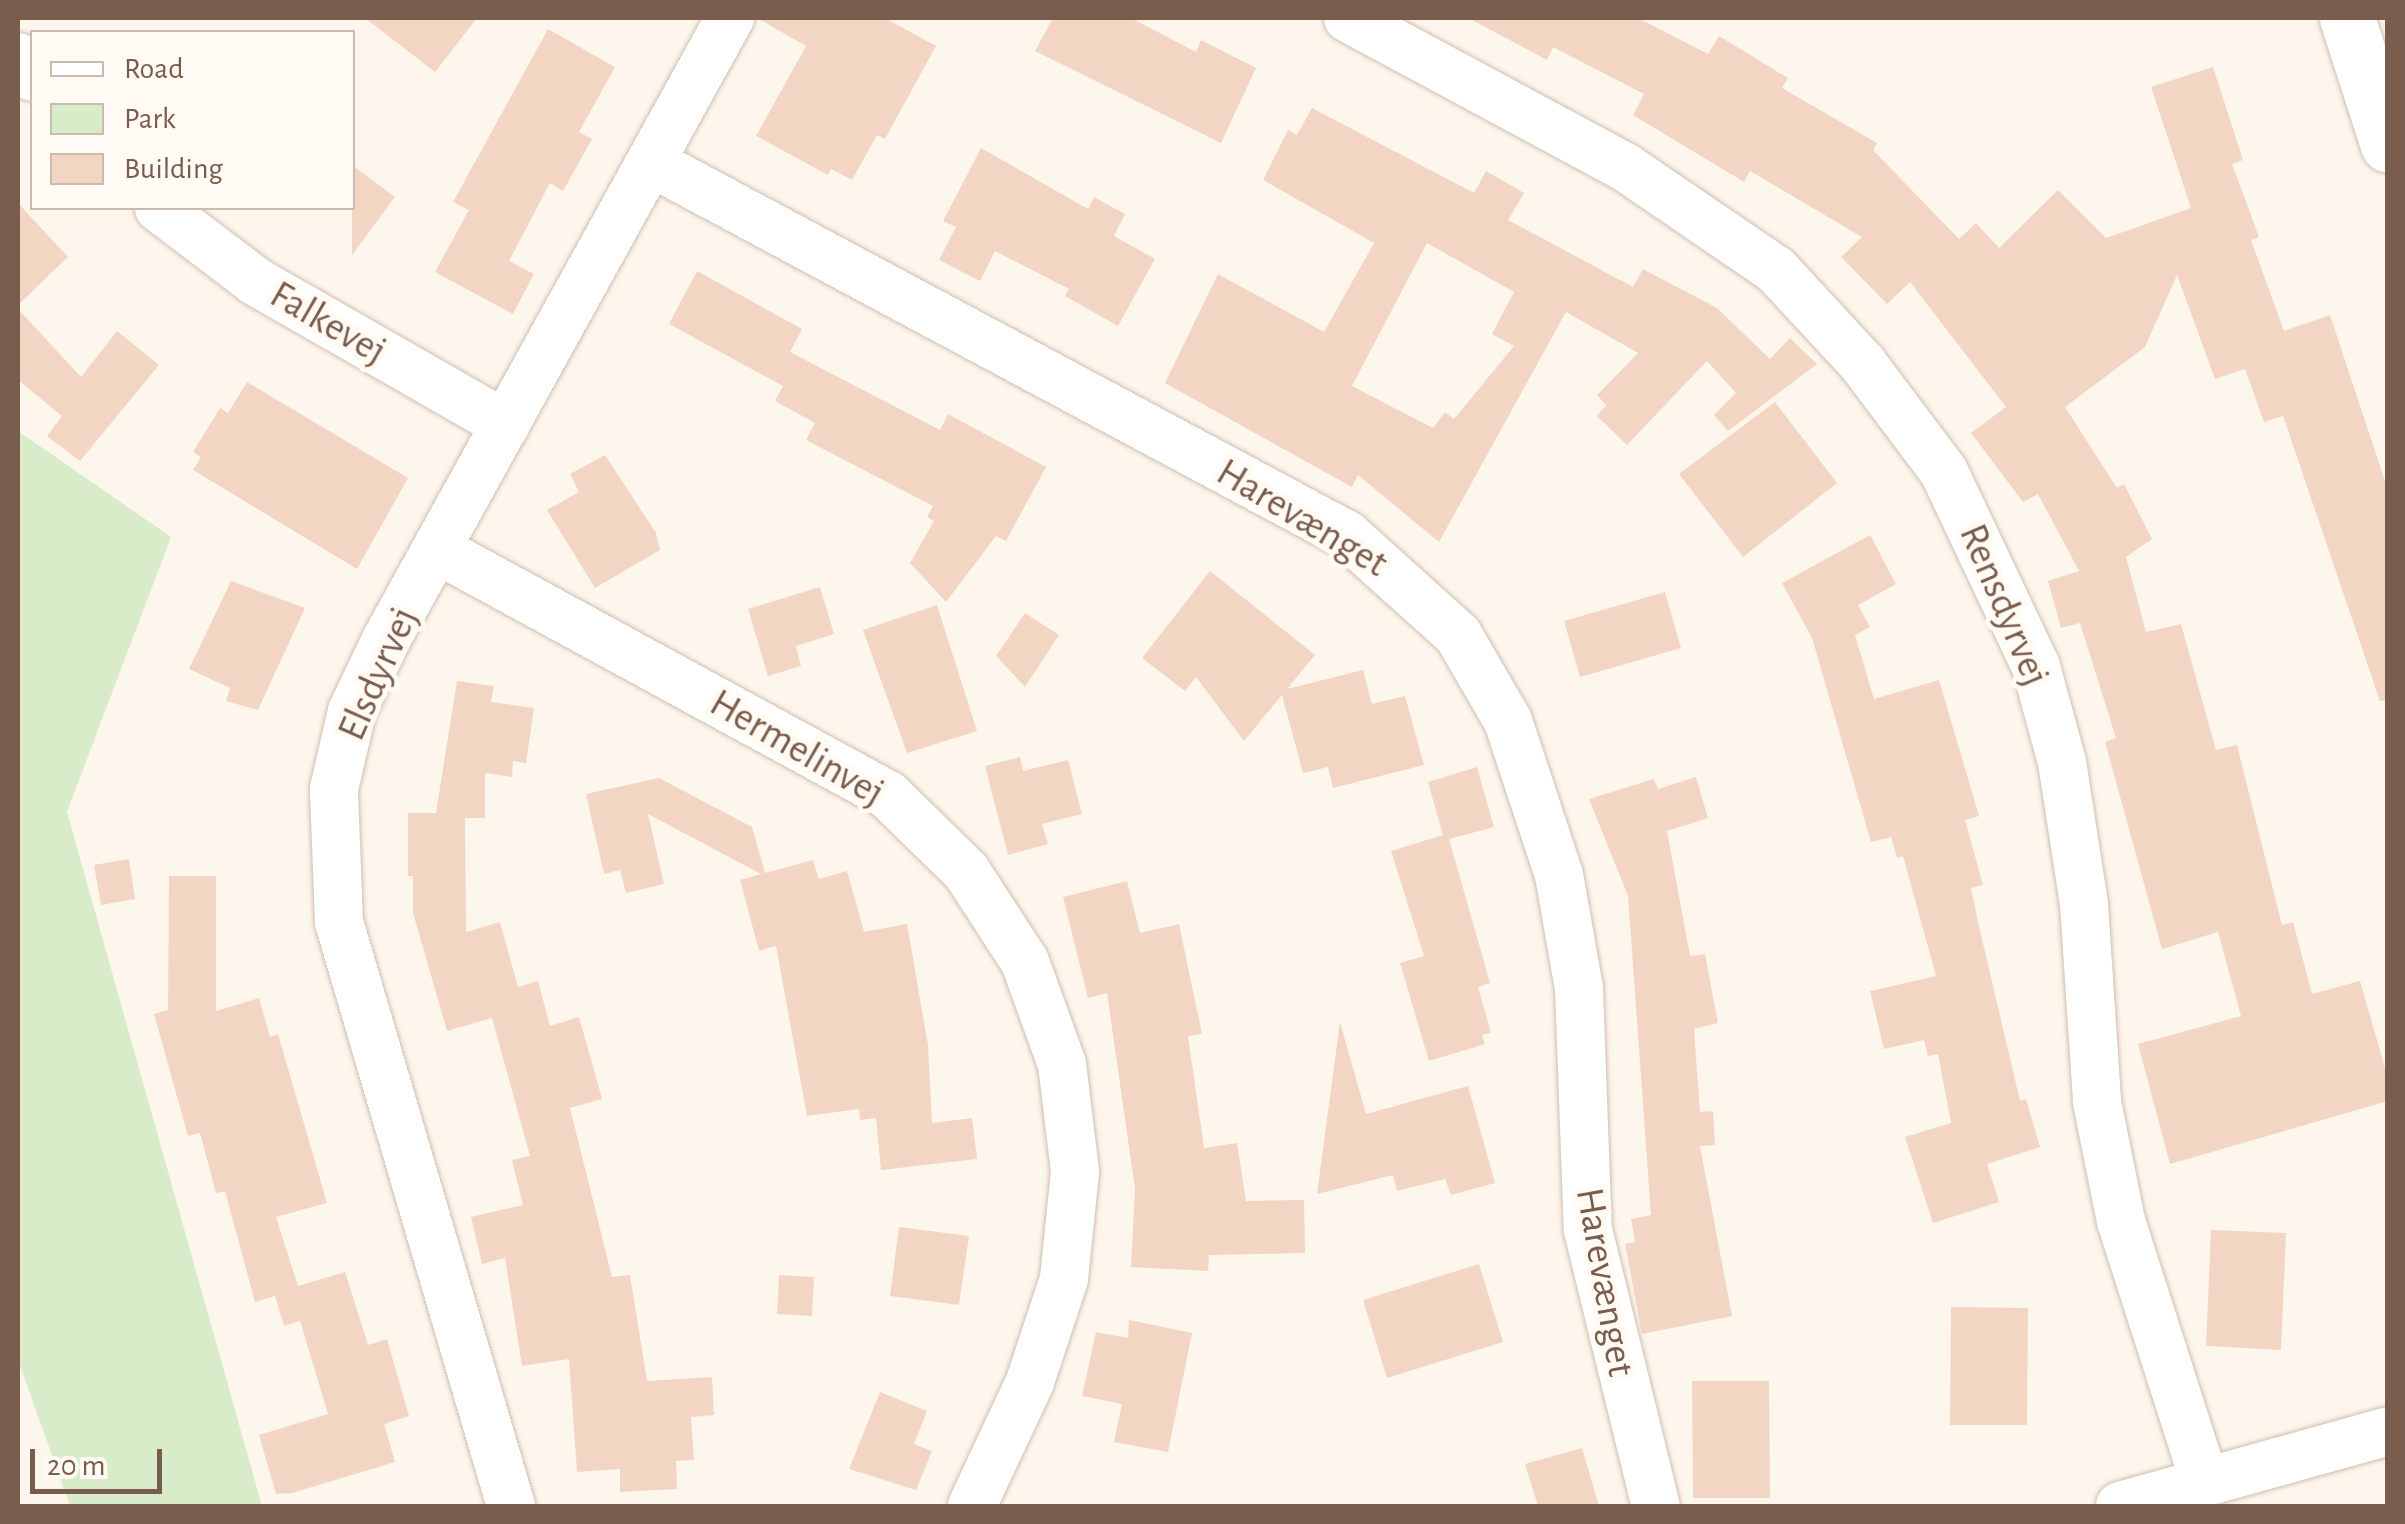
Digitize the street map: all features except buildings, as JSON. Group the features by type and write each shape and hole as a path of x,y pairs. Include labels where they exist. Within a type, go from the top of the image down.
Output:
{"street":[{"name":"Rensdyrvej","path":"1348,18 1625,168 1776,270 1863,364 1944,472 2036,667 2062,762 2084,904 2097,1102 2122,1221 2204,1482"},
{"path":"2347,18 2388,144"},
{"name":"Elsdyrvej","path":"511,1506 339,922 333,853 334,788 352,711 652,163 719,21"},
{"name":"Harevænget","path":"652,163 1347,536 1458,634 1508,721 1559,875 1579,989 1588,1230 1656,1506"},
{"name":"Falkevej","path":"162,210 256,281 506,424"},
{"name":"Hermelinvej","path":"438,550 888,795 966,871 1025,962 1062,1064 1076,1172 1064,1279 1030,1382 972,1506"},
{"path":"2120,1506 2388,1431"}],"green space":[{"path":"18,431 171,537 67,812 262,1506 70,1506 18,1360"}]}
